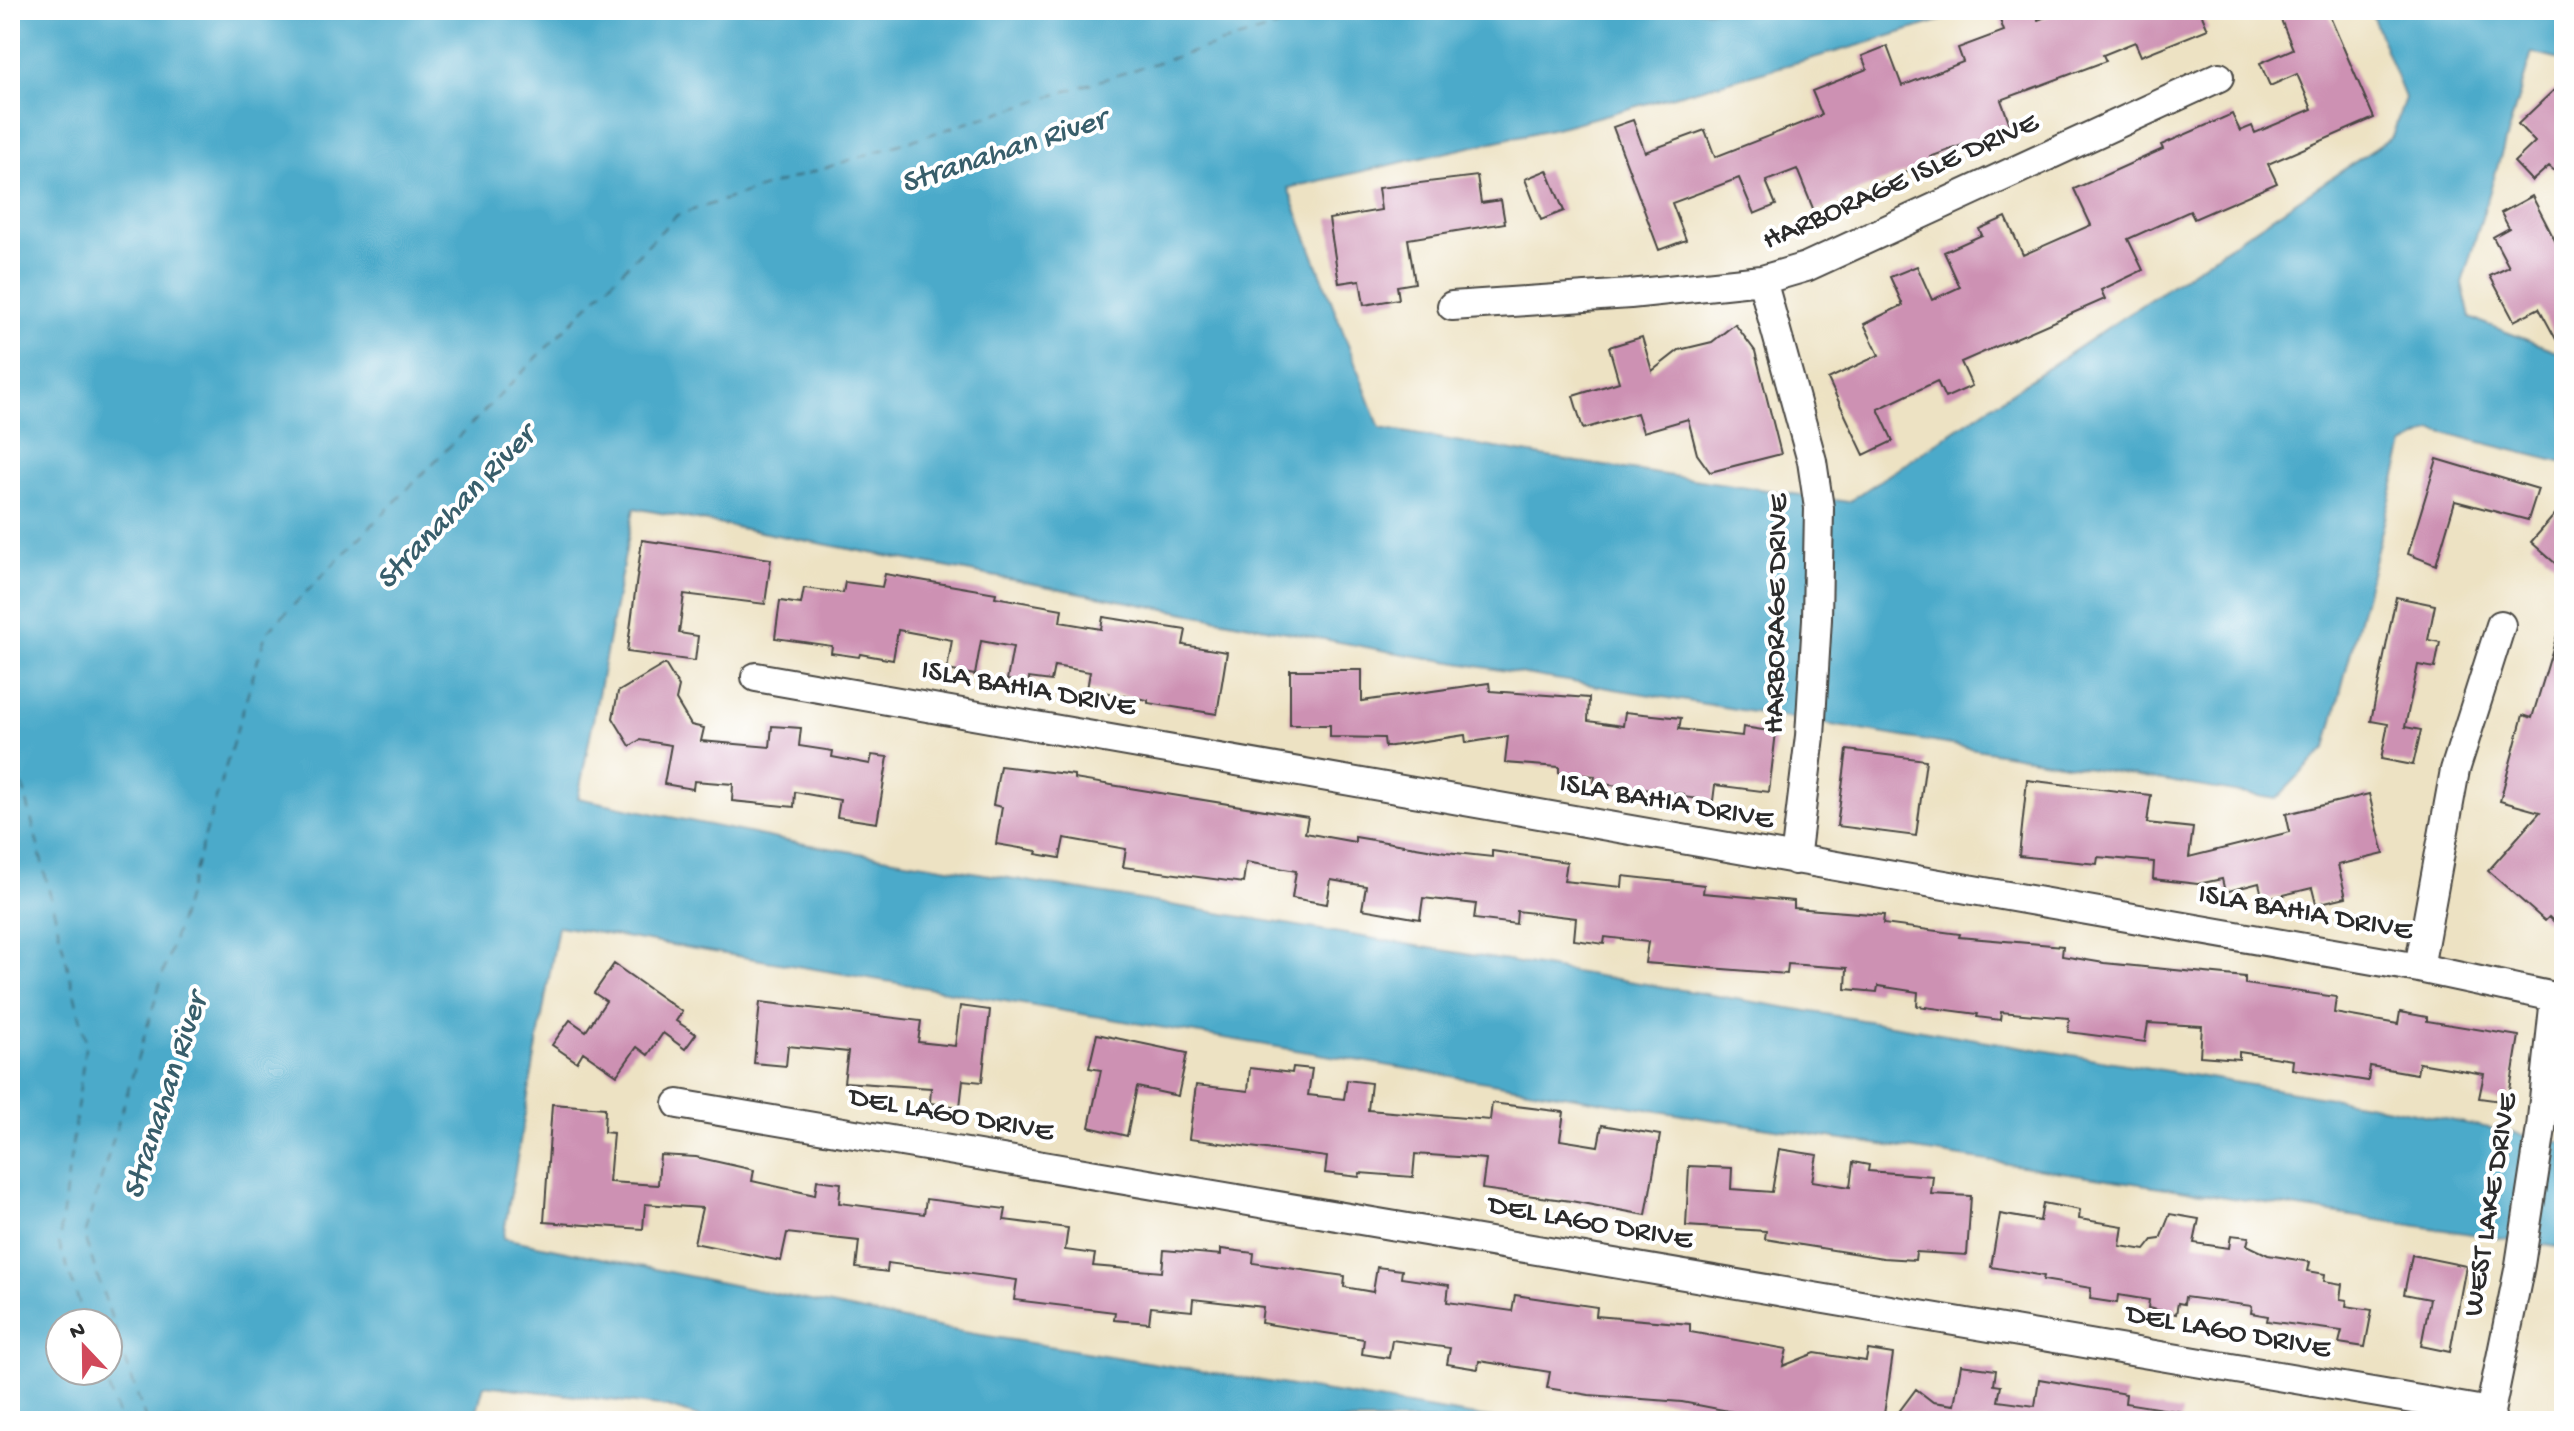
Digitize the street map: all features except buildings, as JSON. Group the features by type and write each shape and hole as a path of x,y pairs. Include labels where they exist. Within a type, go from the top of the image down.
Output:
{"street":[{"name":"HARBORAGE ISLE DRIVE","path":"1452,306 1630,294 1762,280 1806,267 2219,77"},
{"name":"HARBORAGE DRIVE","path":"1762,280 1812,461 1819,508 1810,736 1795,860"},
{"path":"2419,968 2455,770 2501,625"},
{"name":"ISLA BAHIA DRIVE","path":"756,677 2419,968 2559,999"},
{"name":"WEST LAKE DRIVE","path":"2491,1416 2524,1235 2559,999"},
{"name":"DEL LAGO DRIVE","path":"678,1104 2491,1416"}],"water":[{"name":"Stranahan River","path":"10,10 1975,10 1857,46 1564,126 1288,188 1380,428 1571,461 1848,502 2392,137 2405,98 2370,10 2564,10 2564,61 2532,53 2462,283 2470,318 2564,354 2564,463 2433,430 2404,445 2326,748 2276,799 1392,652 634,508 578,798 787,841 2390,1108 2564,1143 2564,1248 1670,1113 558,926 503,1238 957,1331 1506,1421 711,1421 668,1407 484,1385 474,1421 10,1421"}],"ferry route":[{"path":"146,1421 84,1236 266,633 677,215 1152,64 1335,10"},
{"path":"10,732 86,1041 59,1243 81,1307"},
{"path":"108,1387 120,1421"}]}
